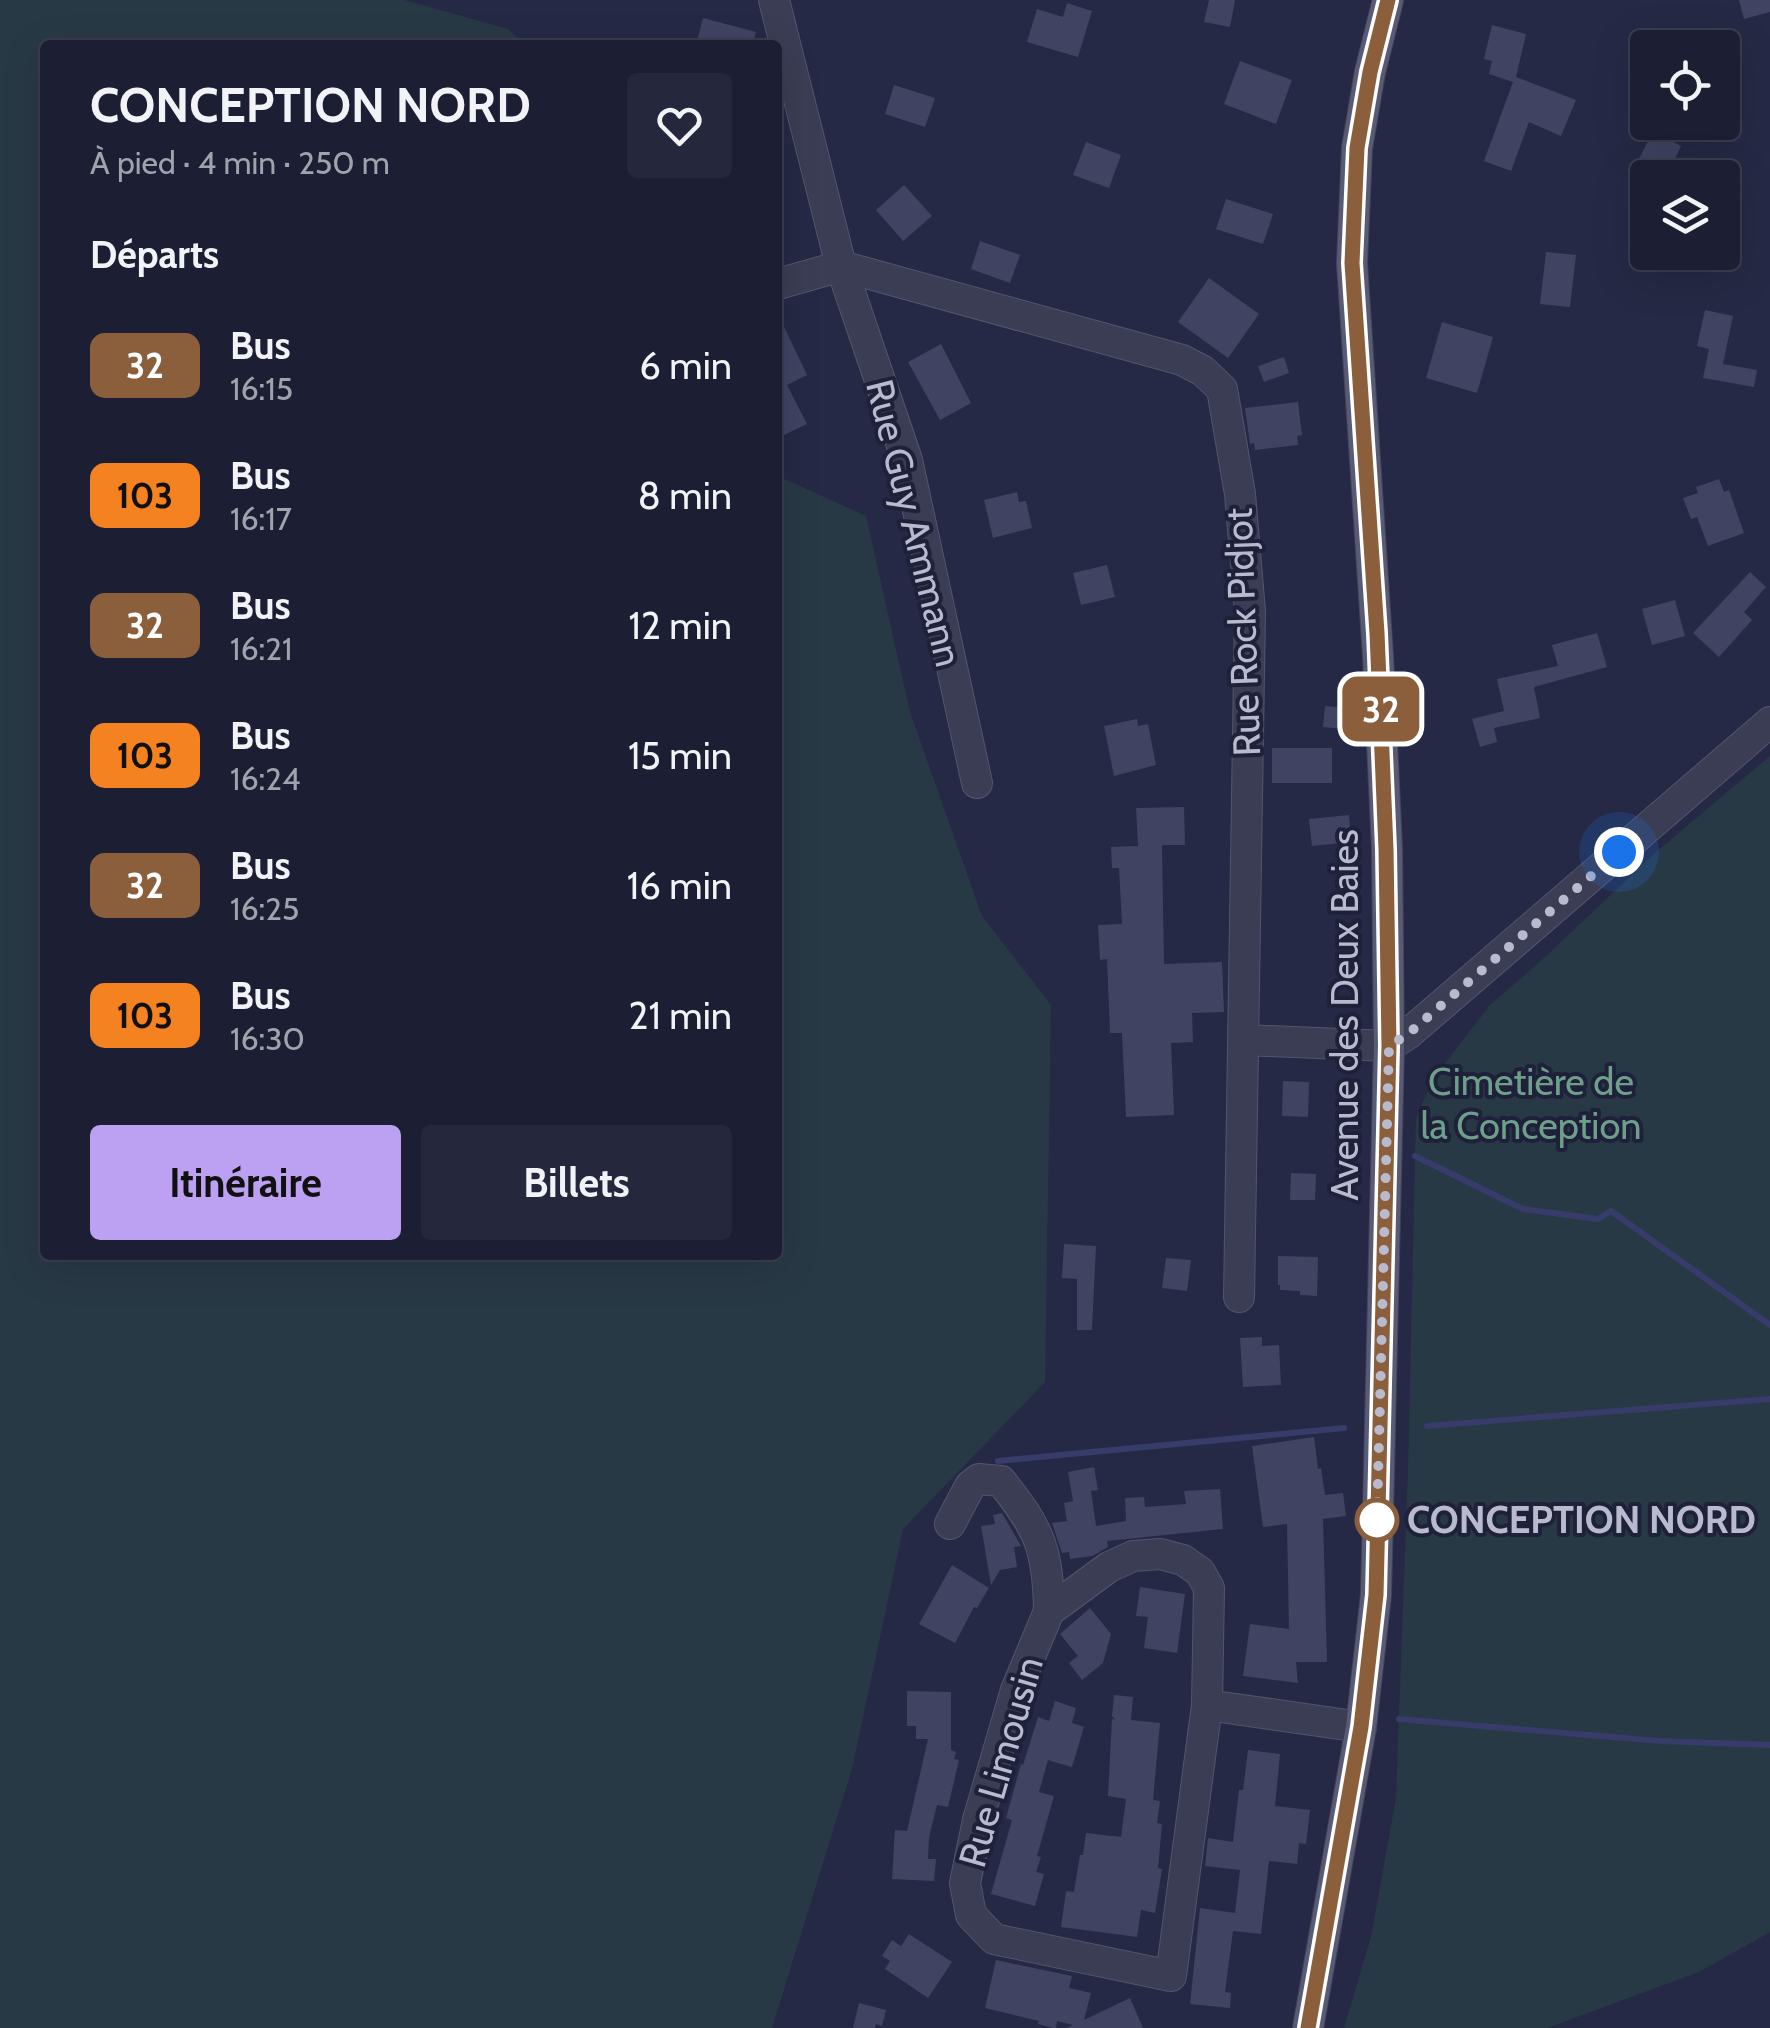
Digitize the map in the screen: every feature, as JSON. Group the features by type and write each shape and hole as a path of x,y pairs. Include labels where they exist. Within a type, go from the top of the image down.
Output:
{"main road":[{"name":"Avenue des Deux Baies","path":"1308,2028 1361,1727 1376,1595 1389,1046 1386,849 1382,728 1352,263 1357,148 1388,0"}],"street":[{"path":"774,0 841,266 782,283"},
{"name":"Rue Guy Ammann","path":"841,266 906,460 977,782"},
{"name":"Rue Rock Pidjot","path":"841,266 1182,360 1222,389 1240,494 1250,612 1239,1298"},
{"path":"1243,1040 1389,1046 1408,1034 1770,722"},
{"path":"950,1524 970,1486 978,1479 1001,1481 1029,1519 1042,1546 1048,1573 1049,1612"},
{"name":"Rue Limousin","path":"1160,1554 1182,1560 1200,1572 1210,1588 1206,1705 1171,1976 994,1939 971,1915 965,1883 978,1820 1016,1690 1049,1612 1109,1568 1134,1556 1160,1554"},
{"path":"1206,1705 1361,1727"}],"green space":[{"path":"0,0 404,0 508,29 519,40 40,40 40,1260 782,1260 782,478 866,516 910,712 982,916 1051,1005 1045,1382 903,1529 852,1769 772,2028 0,2028"},
{"name":"Cimetière de la Conception","path":"1770,756 1770,1932 1699,1972 1547,2028 1344,2028 1371,1937 1396,1798 1416,1118 1433,1079 1490,1005 1655,853"}],"building":[{"path":"1209,0 1235,0 1230,27 1204,22"},
{"path":"1739,0 1770,0 1770,12 1744,19"},
{"path":"1067,3 1092,11 1078,57 1027,42 1037,9 1063,17"},
{"path":"703,18 756,32 754,40 697,40"},
{"path":"1492,25 1526,34 1516,77 1576,100 1561,136 1529,122 1511,171 1484,161 1513,82 1489,74 1492,61 1484,59"},
{"path":"1240,61 1292,80 1276,124 1224,104"},
{"path":"894,85 935,98 925,127 885,114"},
{"path":"1648,140 1670,140 1681,146 1674,160 1638,160"},
{"path":"1086,142 1121,155 1109,188 1073,175"},
{"path":"904,185 932,216 903,241 876,210"},
{"path":"1226,199 1273,214 1263,244 1216,229"},
{"path":"980,241 1020,255 1010,283 971,269"},
{"path":"1546,252 1576,255 1570,307 1540,304"},
{"path":"1209,278 1259,314 1228,358 1178,322"},
{"path":"1705,310 1733,316 1723,364 1757,370 1754,387 1703,378 1709,349 1697,346"},
{"path":"782,322 807,375 787,385 807,424 784,435"},
{"path":"1442,322 1493,337 1477,393 1426,378"},
{"path":"941,344 971,403 940,420 908,362"},
{"path":"1284,357 1289,373 1264,382 1258,366"},
{"path":"1298,402 1302,435 1297,436 1298,445 1255,450 1254,443 1250,444 1245,408"},
{"path":"1719,479 1724,492 1729,490 1744,533 1708,546 1697,517 1691,519 1683,498 1698,493 1696,487"},
{"path":"1017,492 1019,502 1026,501 1032,528 993,538 984,500"},
{"path":"1107,565 1115,597 1081,605 1073,573"},
{"path":"1750,572 1766,587 1744,612 1752,620 1719,657 1693,633"},
{"path":"1675,600 1685,636 1652,645 1642,609"},
{"path":"1597,633 1607,667 1534,687 1540,718 1494,728 1497,742 1480,747 1472,719 1504,711 1497,679 1558,666 1552,645"},
{"path":"1325,706 1356,709 1354,730 1323,727"},
{"path":"1137,719 1138,726 1148,724 1156,765 1114,776 1104,726"},
{"path":"1272,748 1332,748 1332,783 1272,783"},
{"path":"1184,807 1185,845 1162,845 1164,964 1222,962 1224,1012 1192,1013 1193,1042 1171,1043 1174,1115 1126,1117 1122,1033 1110,1033 1107,959 1100,960 1098,925 1122,924 1119,868 1112,868 1111,847 1138,846 1136,808"},
{"path":"1349,815 1351,842 1312,846 1309,819"},
{"path":"1283,1081 1309,1082 1308,1117 1282,1116"},
{"path":"1291,1173 1316,1174 1315,1200 1290,1200"},
{"path":"1064,1244 1096,1246 1092,1330 1077,1330 1077,1279 1062,1278"},
{"path":"1278,1256 1318,1257 1317,1296 1280,1290"},
{"path":"1166,1258 1191,1260 1187,1291 1162,1288"},
{"path":"1262,1337 1262,1346 1279,1345 1281,1385 1243,1387 1240,1338"},
{"path":"1314,1437 1325,1495 1343,1493 1346,1516 1323,1519 1327,1662 1296,1662 1298,1683 1243,1676 1250,1624 1289,1629 1287,1524 1263,1527 1252,1446"},
{"path":"1094,1467 1098,1490 1091,1491 1096,1526 1126,1521 1125,1498 1144,1497 1145,1507 1186,1504 1184,1491 1220,1489 1223,1529 1107,1541 1108,1547 1092,1556 1070,1559 1069,1552 1062,1553 1052,1523 1067,1521 1064,1503 1073,1501 1068,1472"},
{"path":"1002,1513 1021,1546 1014,1547 1017,1567 1000,1570 991,1585 981,1526 995,1524 993,1515"},
{"path":"952,1565 989,1588 955,1643 919,1624"},
{"path":"1140,1587 1185,1594 1177,1653 1144,1648 1148,1617 1136,1616"},
{"path":"1090,1608 1111,1634 1103,1663 1082,1680 1069,1663 1078,1656 1060,1634"},
{"path":"907,1691 951,1692 951,1750 956,1752 954,1759 959,1760 948,1807 937,1805 929,1837 928,1859 936,1859 934,1881 892,1879 895,1830 907,1831 928,1739 916,1739 916,1726 907,1726"},
{"path":"1114,1695 1133,1697 1131,1720 1160,1723 1153,1800 1160,1801 1158,1868 1162,1869 1155,1913 1141,1910 1137,1937 1061,1927 1066,1891 1074,1892 1086,1833 1121,1837 1126,1799 1108,1796"},
{"path":"1055,1701 1076,1708 1072,1723 1084,1727 1072,1767 1048,1760 1039,1792 1054,1796 1037,1856 1041,1857 1036,1872 1044,1874 1035,1906 991,1894 1012,1820 1006,1818 1021,1764 1038,1717 1049,1721"},
{"path":"1248,1750 1280,1754 1275,1806 1310,1810 1306,1844 1299,1843 1297,1864 1269,1861 1261,1934 1233,1931 1225,1992 1231,1993 1230,2008 1190,2004 1200,1908 1235,1913 1240,1870 1205,1866 1208,1838 1233,1842"},
{"path":"909,1934 952,1962 928,1998 885,1969 890,1961 882,1956 892,1940 901,1946"},
{"path":"996,1960 1072,1976 1069,1988 1091,1993 1084,2020 1130,1998 1143,2028 1067,2028 1073,2025 1057,2021 1053,2028 985,2008"},
{"path":"859,2003 886,2010 882,2026 853,2028"}],"waterway":[{"path":"1415,1156 1523,1209 1598,1219 1611,1211 1770,1325"},
{"path":"1427,1426 1770,1399"},
{"path":"998,1461 1344,1428"},
{"path":"1399,1719 1660,1741 1770,1745"}],"bus line":[{"name":"32","path":"1308,2028 1361,1727 1376,1595 1389,1046 1386,849 1377,633 1352,263 1357,148 1388,0"}],"place":[{"name":"CONCEPTION NORD","path":"1377,1520"}],"route":[{"path":"1377,1520 1389,1046 1408,1034 1619,852"}]}
